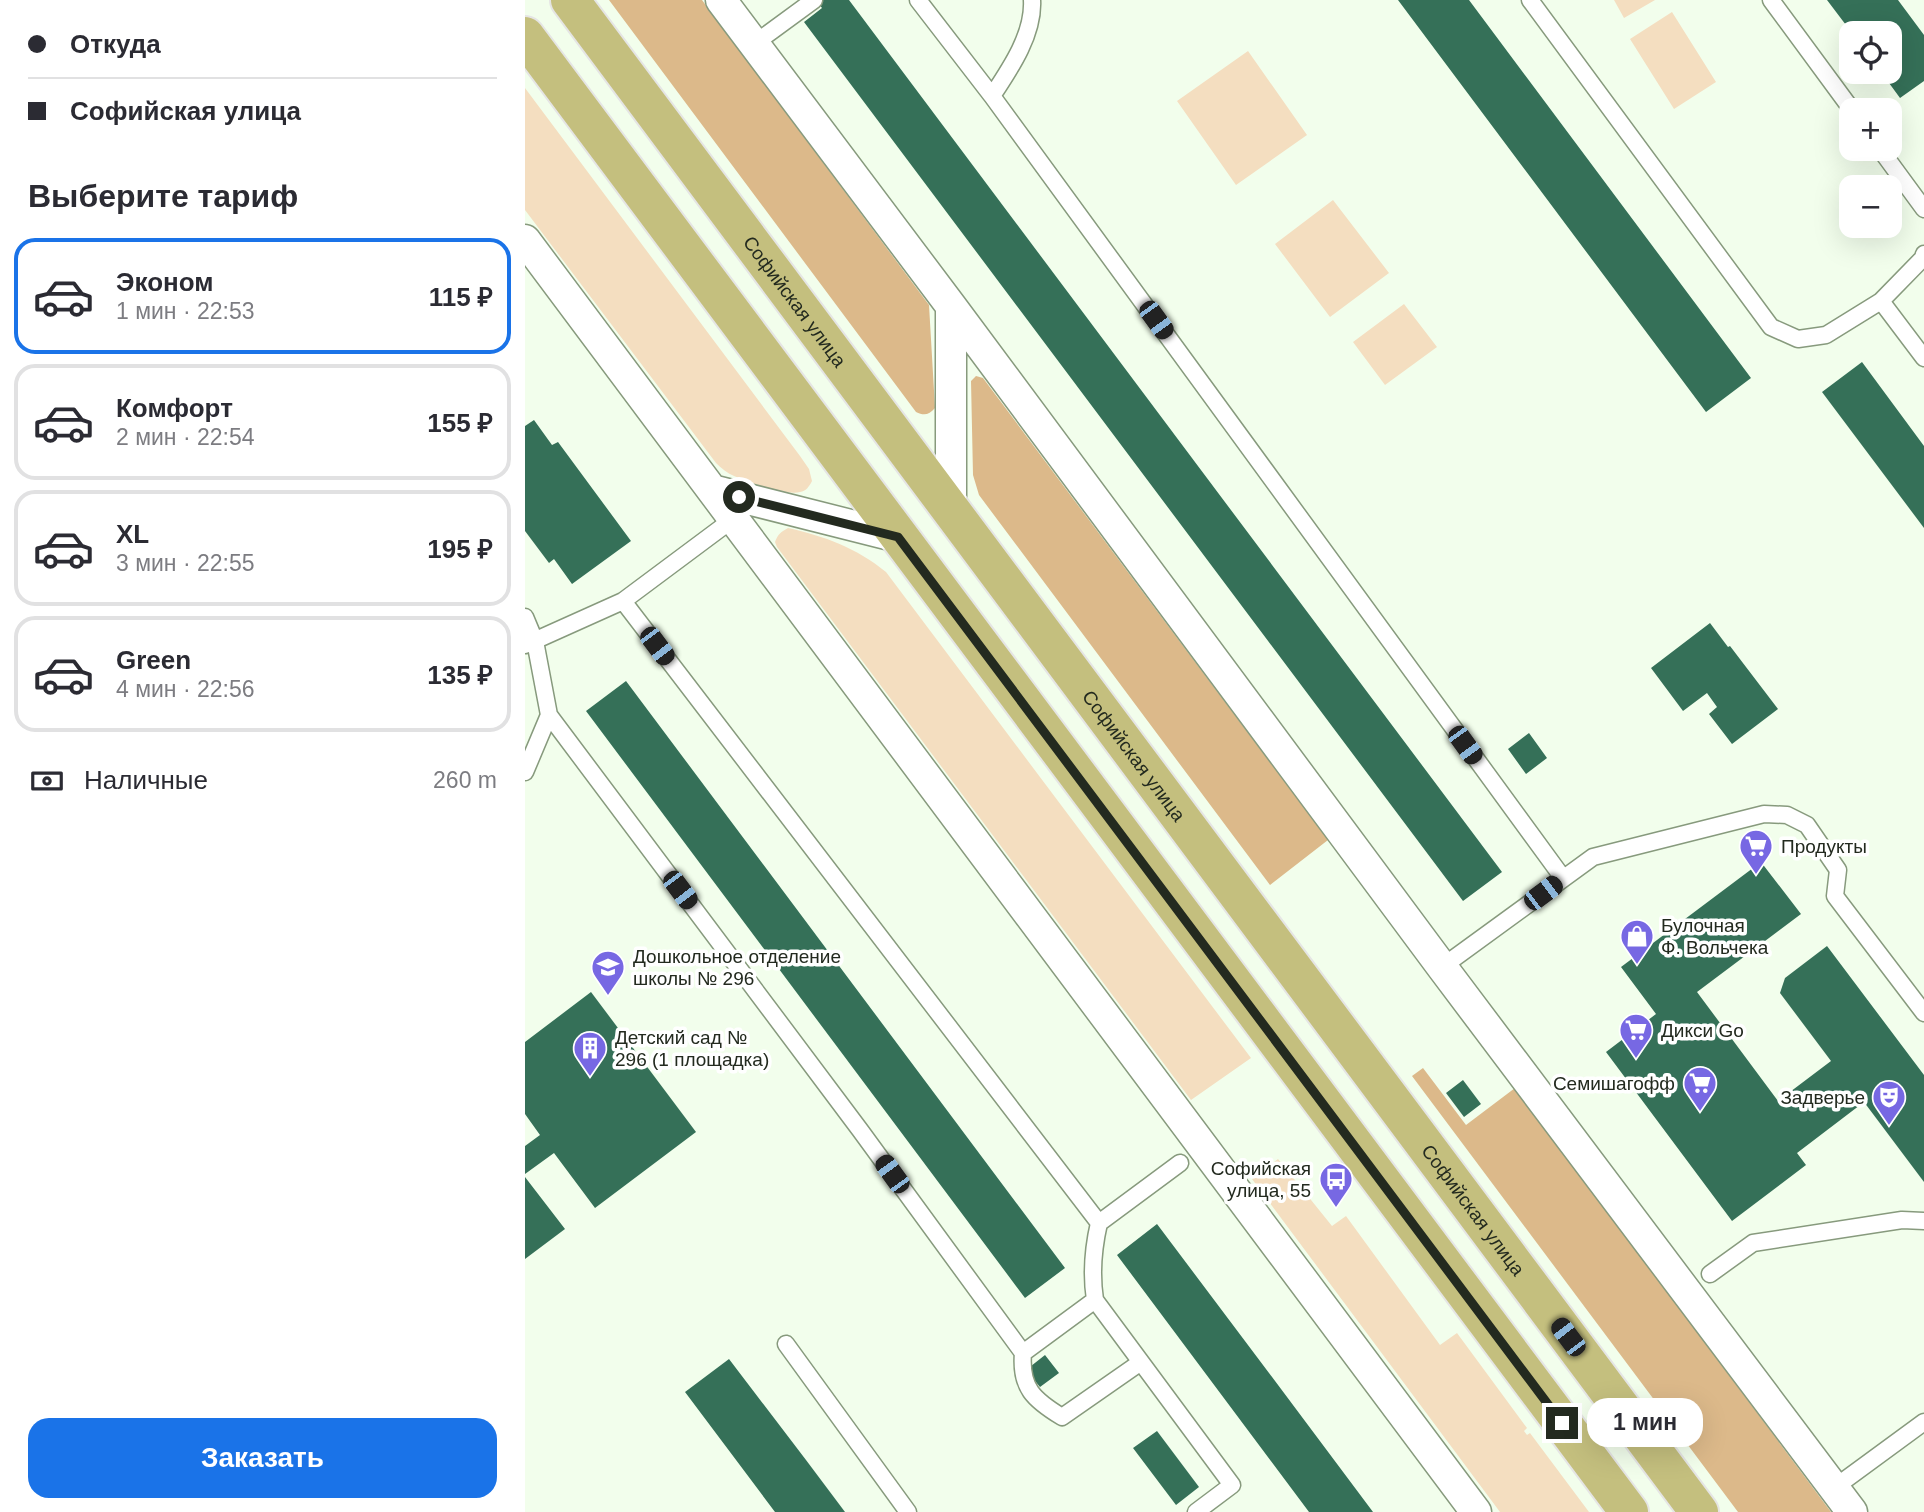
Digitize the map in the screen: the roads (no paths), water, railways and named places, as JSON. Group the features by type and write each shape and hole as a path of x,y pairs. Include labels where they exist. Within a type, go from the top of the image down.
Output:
{"main road":[{"name":"Софийская улица","path":"570,0 1699,1512"},
{"path":"525,36 1629,1512"},
{"path":"1093,798 1140,762"}],"street":[{"path":"721,0 1852,1512"},
{"path":"525,240 1476,1512"},
{"path":"951,306 951,512"},
{"path":"712,490 898,537"}],"lane":[{"path":"754,44 814,0"},
{"path":"918,0 992,96 1563,878"},
{"path":"992,96 1018,57 1033,10 1032,0"},
{"path":"1530,0 1771,327 1798,339 1826,335 1881,301 1924,254"},
{"path":"1771,0 1843,98"},
{"path":"1889,161 1924,209"},
{"path":"1881,301 1924,358"},
{"path":"530,643 623,601 733,519"},
{"path":"623,601 1099,1223"},
{"path":"525,617 549,715 852,1119 1023,1353 1021,1375 1039,1403 1062,1417 1141,1363"},
{"path":"525,772 549,715"},
{"path":"1442,967 1593,857 1776,813 1798,818 1818,838 1838,870 1835,896 1924,1013"},
{"path":"1180,1163 1099,1223 1091,1279 1095,1300 1232,1485 1196,1512"},
{"path":"1710,1275 1753,1243 1902,1220 1924,1220"},
{"path":"1023,1353 1095,1300"},
{"path":"786,1344 908,1512"},
{"path":"1834,1488 1924,1422"}],"place":[{"name":"Продукты","path":"1756,876"},
{"name":"Булочная Ф. Вольчека","path":"1637,966"},
{"name":"Дошкольное отделение школы № 296","path":"608,997"},
{"name":"Дикси Go","path":"1636,1060"},
{"name":"Детский сад № 296 (1 площадка)","path":"590,1078"},
{"name":"Семишагофф","path":"1700,1113"},
{"name":"Задверье","path":"1889,1127"},
{"name":"Софийская улица, 55","path":"1336,1209"}]}
